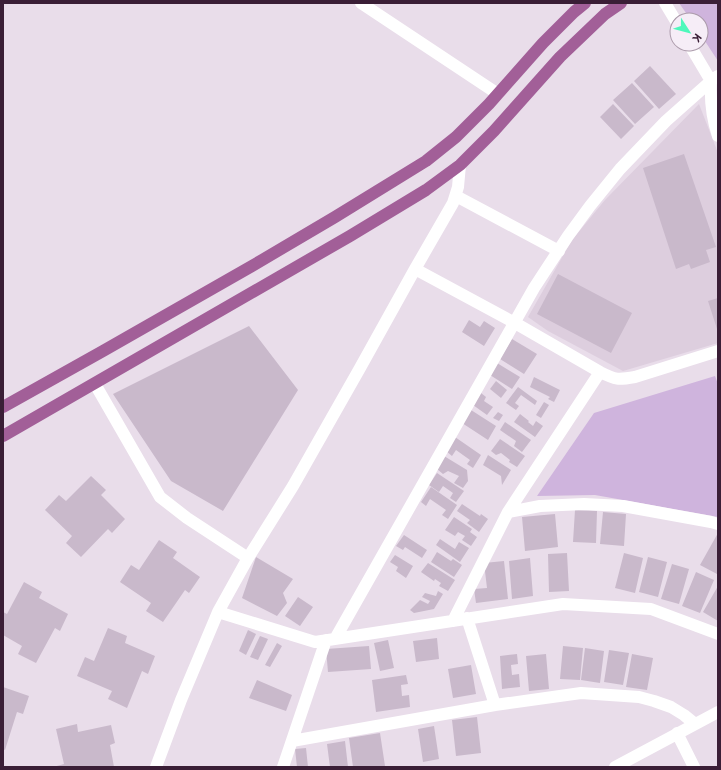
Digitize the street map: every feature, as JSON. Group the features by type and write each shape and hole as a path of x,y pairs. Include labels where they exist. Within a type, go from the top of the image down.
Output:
{"main road":[{"path":"3,407 259,262 426,161 456,138 489,104 543,43 585,3"},
{"path":"3,436 350,236 426,190 460,165 494,132 560,56 605,14 621,3"}],"street":[{"path":"361,3 498,94"},
{"path":"665,3 670,12"},
{"path":"695,52 714,78"},
{"path":"714,78 710,93 712,113 718,136"},
{"path":"283,767 330,640 534,288 568,236 620,169 666,121 714,78"},
{"path":"156,767 181,700 218,612 248,558 297,479 453,203 458,187 460,165"},
{"path":"456,196 559,251"},
{"path":"415,269 612,378 622,379 635,377 718,351"},
{"path":"453,620 508,512 600,372"},
{"path":"94,384 160,497 187,518 248,558"},
{"path":"508,512 540,506 584,504 623,506 718,524"},
{"path":"218,612 315,642 563,604 651,609 718,634"},
{"path":"467,618 495,704"},
{"path":"292,741 495,704 581,693 639,697 654,701 672,707 695,724"},
{"path":"615,767 718,712"},
{"path":"677,733 694,767"}],"shaded area":[{"path":"679,3 718,3 718,61 709,47 709,12 685,12"},
{"path":"699,104 718,153 718,343 623,371 548,331 528,317 572,240 605,200"},
{"path":"715,376 718,384 718,517 595,495 537,496 594,413"}],"building":[{"path":"650,66 676,94 659,109 634,81"},
{"path":"632,83 654,107 635,124 613,100"},
{"path":"613,104 634,126 621,139 600,117"},
{"path":"684,154 716,247 706,250 710,262 691,269 689,264 676,269 643,168"},
{"path":"558,274 632,313 611,353 537,314"},
{"path":"718,298 718,329 717,329 708,301"},
{"path":"469,320 480,327 484,321 495,328 484,346 462,332"},
{"path":"249,326 298,390 223,511 171,481 113,394"},
{"path":"512,339 537,354 524,374 500,359"},
{"path":"497,363 520,377 512,389 490,375"},
{"path":"534,377 560,390 554,402 548,399 550,397 530,387"},
{"path":"496,381 507,390 501,398 490,389"},
{"path":"518,387 537,401 535,405 521,395 515,403 519,406 516,410 506,403"},
{"path":"481,393 486,397 484,401 493,407 487,415 473,405"},
{"path":"544,402 549,405 541,418 536,415"},
{"path":"471,410 496,426 488,440 462,423"},
{"path":"498,412 503,415 499,421 493,418"},
{"path":"520,414 533,426 536,421 543,426 535,437 514,422"},
{"path":"505,422 531,440 522,452 514,446 516,441 500,430"},
{"path":"455,437 481,455 473,468 467,464 470,460 456,450 452,456 446,451"},
{"path":"500,439 525,456 517,467 509,462 510,460 501,453 496,455 491,451"},
{"path":"488,455 511,470 502,485 501,476 483,465"},
{"path":"444,456 467,470 468,481 463,488 454,483 459,476 448,471 443,474 437,469"},
{"path":"437,473 464,491 456,502 450,498 453,493 443,486 439,492 429,485"},
{"path":"91,476 106,490 101,495 125,519 112,533 108,529 81,557 66,543 72,536 45,510 59,495 66,501"},
{"path":"431,487 457,505 448,519 442,515 446,510 430,499 426,506 421,502"},
{"path":"462,504 480,516 481,514 488,519 479,532 467,523 470,520 457,511"},
{"path":"575,510 597,511 596,543 573,542"},
{"path":"603,512 626,514 624,546 600,544"},
{"path":"555,514 558,547 525,551 522,517"},
{"path":"454,517 472,529 470,532 477,537 471,546 462,540 465,536 458,532 455,536 445,530"},
{"path":"718,533 718,572 717,574 700,565"},
{"path":"404,535 427,550 422,558 405,547 403,550 396,546"},
{"path":"440,539 455,549 459,542 469,548 460,562 436,545"},
{"path":"159,540 177,552 173,558 200,577 189,593 185,590 163,622 146,611 151,603 120,582 131,565 139,570"},
{"path":"437,552 451,561 453,559 462,565 454,577 431,562"},
{"path":"567,553 569,591 549,592 548,554"},
{"path":"624,553 643,558 635,593 615,588"},
{"path":"395,555 413,566 406,578 396,571 398,567 390,562"},
{"path":"256,557 293,579 283,593 287,603 277,616 242,598"},
{"path":"648,557 667,562 658,597 639,592"},
{"path":"530,558 533,596 512,599 509,561"},
{"path":"504,561 508,599 476,603 474,589 487,588 484,563"},
{"path":"428,563 455,580 448,591 439,586 441,583 435,579 434,581 421,572"},
{"path":"672,564 689,569 679,604 661,599"},
{"path":"696,572 714,580 700,613 682,606"},
{"path":"24,582 42,592 39,598 68,614 60,631 55,628 36,663 18,654 22,646 3,635 3,612 7,614"},
{"path":"718,586 718,621 703,612"},
{"path":"438,591 443,594 434,609 414,613 410,610 420,600 428,604 430,601 422,597 425,593 436,596"},
{"path":"298,597 313,607 300,626 285,616"},
{"path":"108,628 127,636 125,643 155,656 148,674 142,671 127,708 108,699 112,691 77,676 85,657 94,661"},
{"path":"248,630 256,634 246,655 239,651"},
{"path":"260,636 268,639 258,660 250,657"},
{"path":"437,638 439,659 416,662 413,641"},
{"path":"388,640 394,668 380,671 374,643"},
{"path":"277,643 282,646 270,667 265,665"},
{"path":"369,646 371,669 328,672 326,649"},
{"path":"563,646 583,648 580,680 560,679"},
{"path":"585,648 604,651 600,683 581,680"},
{"path":"609,650 629,653 623,685 604,682"},
{"path":"517,654 518,664 511,665 512,675 519,674 520,687 502,689 500,656"},
{"path":"546,654 549,689 529,691 526,656"},
{"path":"632,654 653,658 647,690 626,687"},
{"path":"471,665 476,694 453,698 448,669"},
{"path":"406,675 408,684 401,685 402,696 409,695 410,707 376,712 372,680"},
{"path":"257,680 292,695 286,711 249,698"},
{"path":"3,687 29,696 23,714 17,712 5,750 3,749"},
{"path":"477,717 481,753 456,756 452,720"},
{"path":"77,724 78,732 111,725 115,743 110,745 114,767 53,767 64,764 56,729"},
{"path":"434,726 439,759 423,762 418,729"},
{"path":"380,733 385,766 353,767 349,738"},
{"path":"345,741 348,767 330,767 327,744"},
{"path":"306,748 308,767 297,767 295,749"}]}
